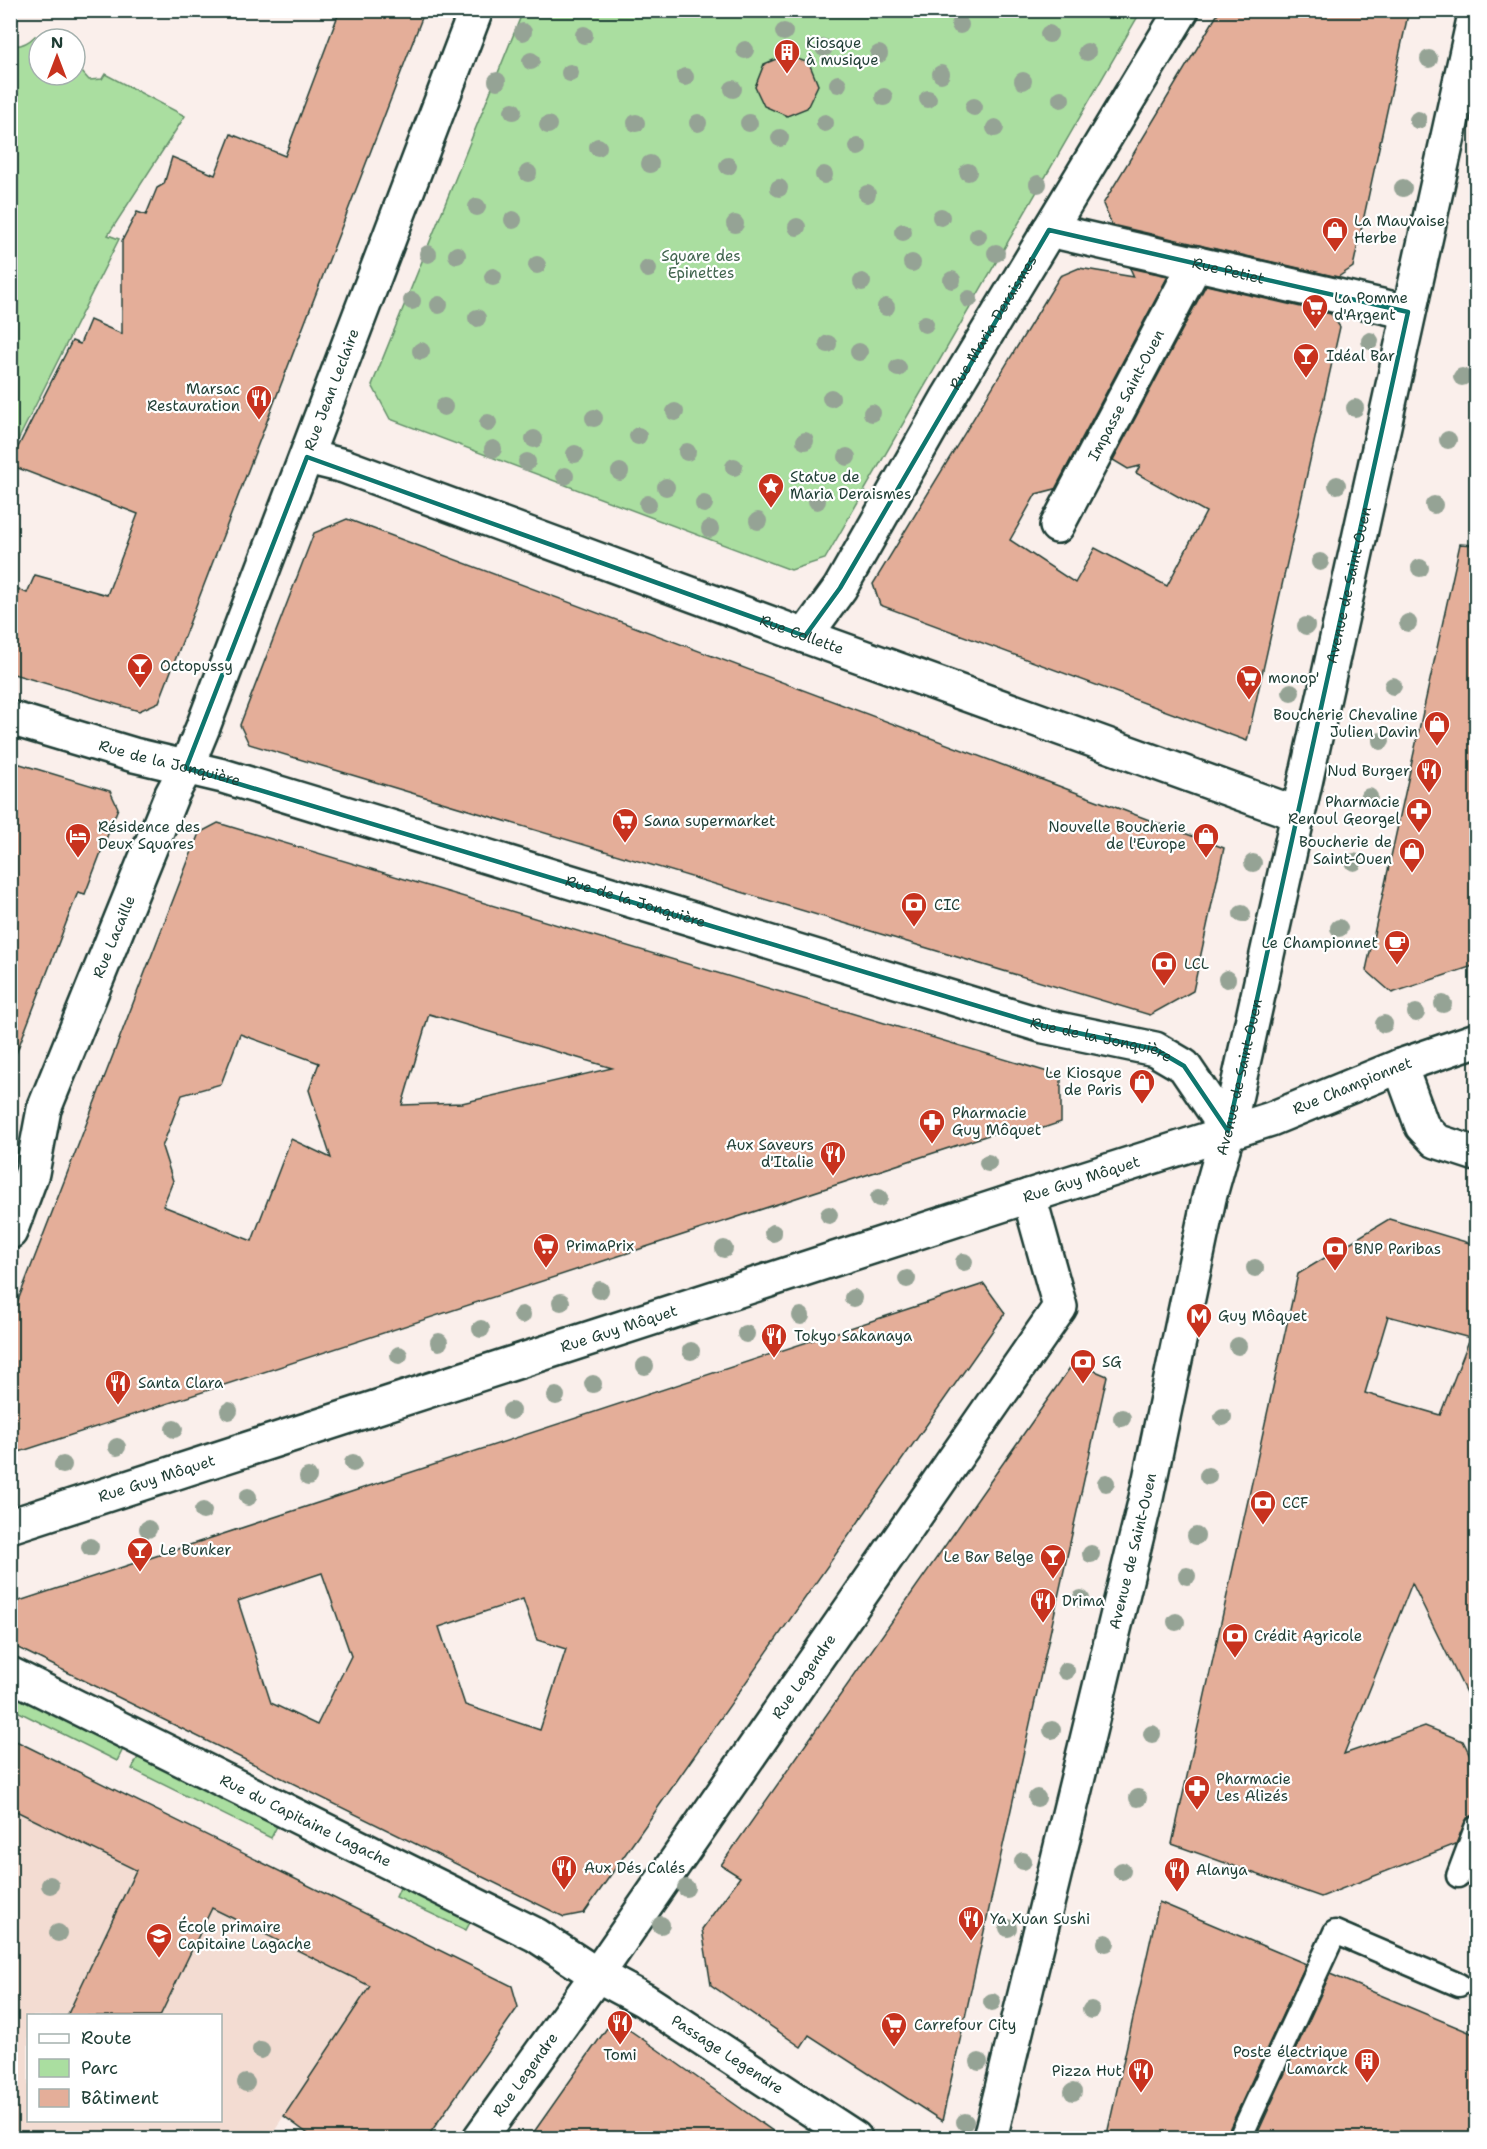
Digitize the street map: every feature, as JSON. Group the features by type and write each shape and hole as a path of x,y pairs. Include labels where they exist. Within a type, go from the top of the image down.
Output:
{"street":[{"name":"Rue Jean Leclaire","path":"186,768 307,457 476,10"},
{"name":"Rue Maria Deraismes","path":"806,636 840,588 949,396 1182,10"},
{"name":"Avenue de Saint-Ouen","path":"990,2139 1146,1498 1209,1198 1228,1131 1476,10"},
{"name":"Rue Petiet","path":"1049,230 1408,312"},
{"name":"Impasse Saint-Ouen","path":"1057,526 1196,263"},
{"name":"Rue Collette","path":"307,457 344,466 1298,814"},
{"name":"Rue de la Jonquière","path":"10,718 134,755 223,776 1044,1026 1155,1049 1184,1065 1228,1131"},
{"name":"Rue Lacaille","path":"10,1232 32,1173 44,1109 172,794 186,768"},
{"name":"Rue Championnet","path":"1228,1131 1272,1119 1400,1066 1476,1040"},
{"path":"1400,1066 1422,1126 1436,1141 1476,1154"},
{"name":"Rue Guy Môquet","path":"10,1526 1137,1163 1228,1131"},
{"name":"Rue Legendre","path":"480,2139 1060,1307 1029,1196"},
{"name":"Rue du Capitaine Lagache","path":"10,1674 536,1935 597,1974"},
{"name":"Passage Legendre","path":"597,1974 644,2000 855,2139"}],"lane":[{"path":"1458,1876 1476,1828"},
{"path":"1240,2139 1335,1932 1459,1985"}],"highlighted area":[{"path":"1049,230 1408,312 1228,1131 1184,1066 1155,1049 1044,1026 186,768 307,457 805,636 840,588"}],"shaded area":[{"path":"10,1768 406,1934 269,2138 11,2138"}],"green space":[{"name":"Square des Epinettes","path":"523,11 1141,11 825,559 791,570 390,419 372,385"},
{"path":"27,42 27,87 87,87 87,78 89,80 102,79 105,74 185,116 108,235 119,239 11,454 11,45"},
{"path":"10,1685 126,1743 117,1761 11,1708"},
{"path":"141,1751 280,1820 271,1838 132,1769"},
{"path":"403,1881 474,1915 466,1930 396,1897"}],"building":[{"path":"340,10 425,10 159,702 139,711 10,673 10,586 27,593 35,575 107,595 138,514 10,465 10,463 72,341 80,344 90,320 122,334 122,241 137,212 146,215 157,188 164,184 172,157 215,175 231,134 285,156"},
{"path":"1220,10 1409,10 1353,267 1338,277 1112,225 1103,204"},
{"name":"Kiosque à musique","path":"786,55 809,63 818,85 807,108 787,116 764,106 755,87 764,64"},
{"path":"1079,268 1134,277 1130,268 1168,276 1055,489 1036,494 1010,540 1075,583 1095,548 1167,586 1206,512 1136,473 1140,466 1128,469 1113,460 1206,285 1331,314 1340,327 1247,741 880,605 873,584 1060,276"},
{"path":"347,519 1224,848 1193,991 1150,1015 249,744 240,725 314,533"},
{"path":"1460,544 1476,545 1476,965 1392,993 1366,970"},
{"path":"10,761 110,791 118,808 85,894 78,892 14,1059 10,1059"},
{"path":"218,823 1061,1076 1061,1122 1014,1138 1010,1128 10,1455 10,1321 199,833","holes":["429,1014 612,1068 462,1103 402,1105","240,1034 319,1063 309,1090 331,1158 291,1139 252,1241 163,1206 173,1181 162,1147 182,1095 221,1084"]},
{"path":"1389,1219 1476,1245 1476,1713 1412,1583 1344,1754 1425,1726 1463,1741 1476,1767 1476,1815 1467,1818 1456,1844 1321,1897 1172,1844 1298,1274","holes":["1388,1316 1470,1338 1440,1415 1365,1393"]},
{"path":"984,1284 1005,1313 584,1913 564,1917 10,1644 10,1604","holes":["322,1573 351,1656 317,1725 271,1703 238,1601","523,1599 537,1640 566,1649 540,1730 465,1705 439,1627"]},
{"path":"1074,1362 1107,1376 942,2121 809,2035 801,2047 711,1985 702,1929 740,1877 721,1865"},
{"path":"10,1738 512,1986 518,2007 426,2139 315,2139 284,2116 370,1986 212,1908 161,2014 68,2014 136,1870 10,1808"},
{"path":"1159,1902 1306,1964 1228,2132 1227,2139 1106,2139"},
{"name":"Poste électrique Lamarck","path":"1330,1974 1476,2035 1476,2139 1255,2139"},
{"path":"622,2025 784,2139 529,2139 607,2028"}],"place":[{"name":"Kiosque à musique","path":"787,75"},
{"name":"La Mauvaise Herbe","path":"1335,253"},
{"name":"La Pomme d'Argent","path":"1315,330"},
{"name":"Idéal Bar","path":"1306,379"},
{"name":"Marsac Restauration","path":"259,421"},
{"name":"Statue de Maria Deraismes","path":"771,509"},
{"name":"Octopussy","path":"140,689"},
{"name":"monop'","path":"1249,701"},
{"name":"Boucherie Chevaline Julien Davin","path":"1437,747"},
{"name":"Nud Burger","path":"1429,794"},
{"name":"Pharmacie Renoul Georgel","path":"1419,834"},
{"name":"Sana supermarket","path":"625,844"},
{"name":"Résidence des Deux Squares","path":"78,859"},
{"name":"Nouvelle Boucherie de l'Europe","path":"1206,859"},
{"name":"Boucherie de Saint-Ouen","path":"1412,874"},
{"name":"CIC","path":"914,928"},
{"name":"Le Championnet","path":"1397,966"},
{"name":"LCL","path":"1164,987"},
{"name":"Le Kiosque de Paris","path":"1142,1105"},
{"name":"Pharmacie Guy Môquet","path":"932,1145"},
{"name":"Aux Saveurs d'Italie","path":"833,1177"},
{"name":"PrimaPrix","path":"546,1269"},
{"name":"BNP Paribas","path":"1335,1272"},
{"name":"Guy Môquet","path":"1199,1339"},
{"name":"Tokyo Sakanaya","path":"774,1359"},
{"name":"SG","path":"1083,1385"},
{"name":"Santa Clara","path":"118,1406"},
{"name":"CCF","path":"1263,1526"},
{"name":"Le Bunker","path":"140,1573"},
{"name":"Le Bar Belge","path":"1053,1580"},
{"name":"Drima","path":"1043,1624"},
{"name":"Crédit Agricole","path":"1235,1659"},
{"name":"Pharmacie Les Alizés","path":"1197,1811"},
{"name":"Aux Dés Calés","path":"564,1891"},
{"name":"Alanya","path":"1177,1893"},
{"name":"Ya Xuan Sushi","path":"971,1942"},
{"name":"École primaire Capitaine Lagache","path":"159,1959"},
{"name":"Tomi","path":"620,2046"},
{"name":"Carrefour City","path":"894,2048"},
{"name":"Poste électrique Lamarck","path":"1367,2084"},
{"name":"Pizza Hut","path":"1141,2094"}]}
